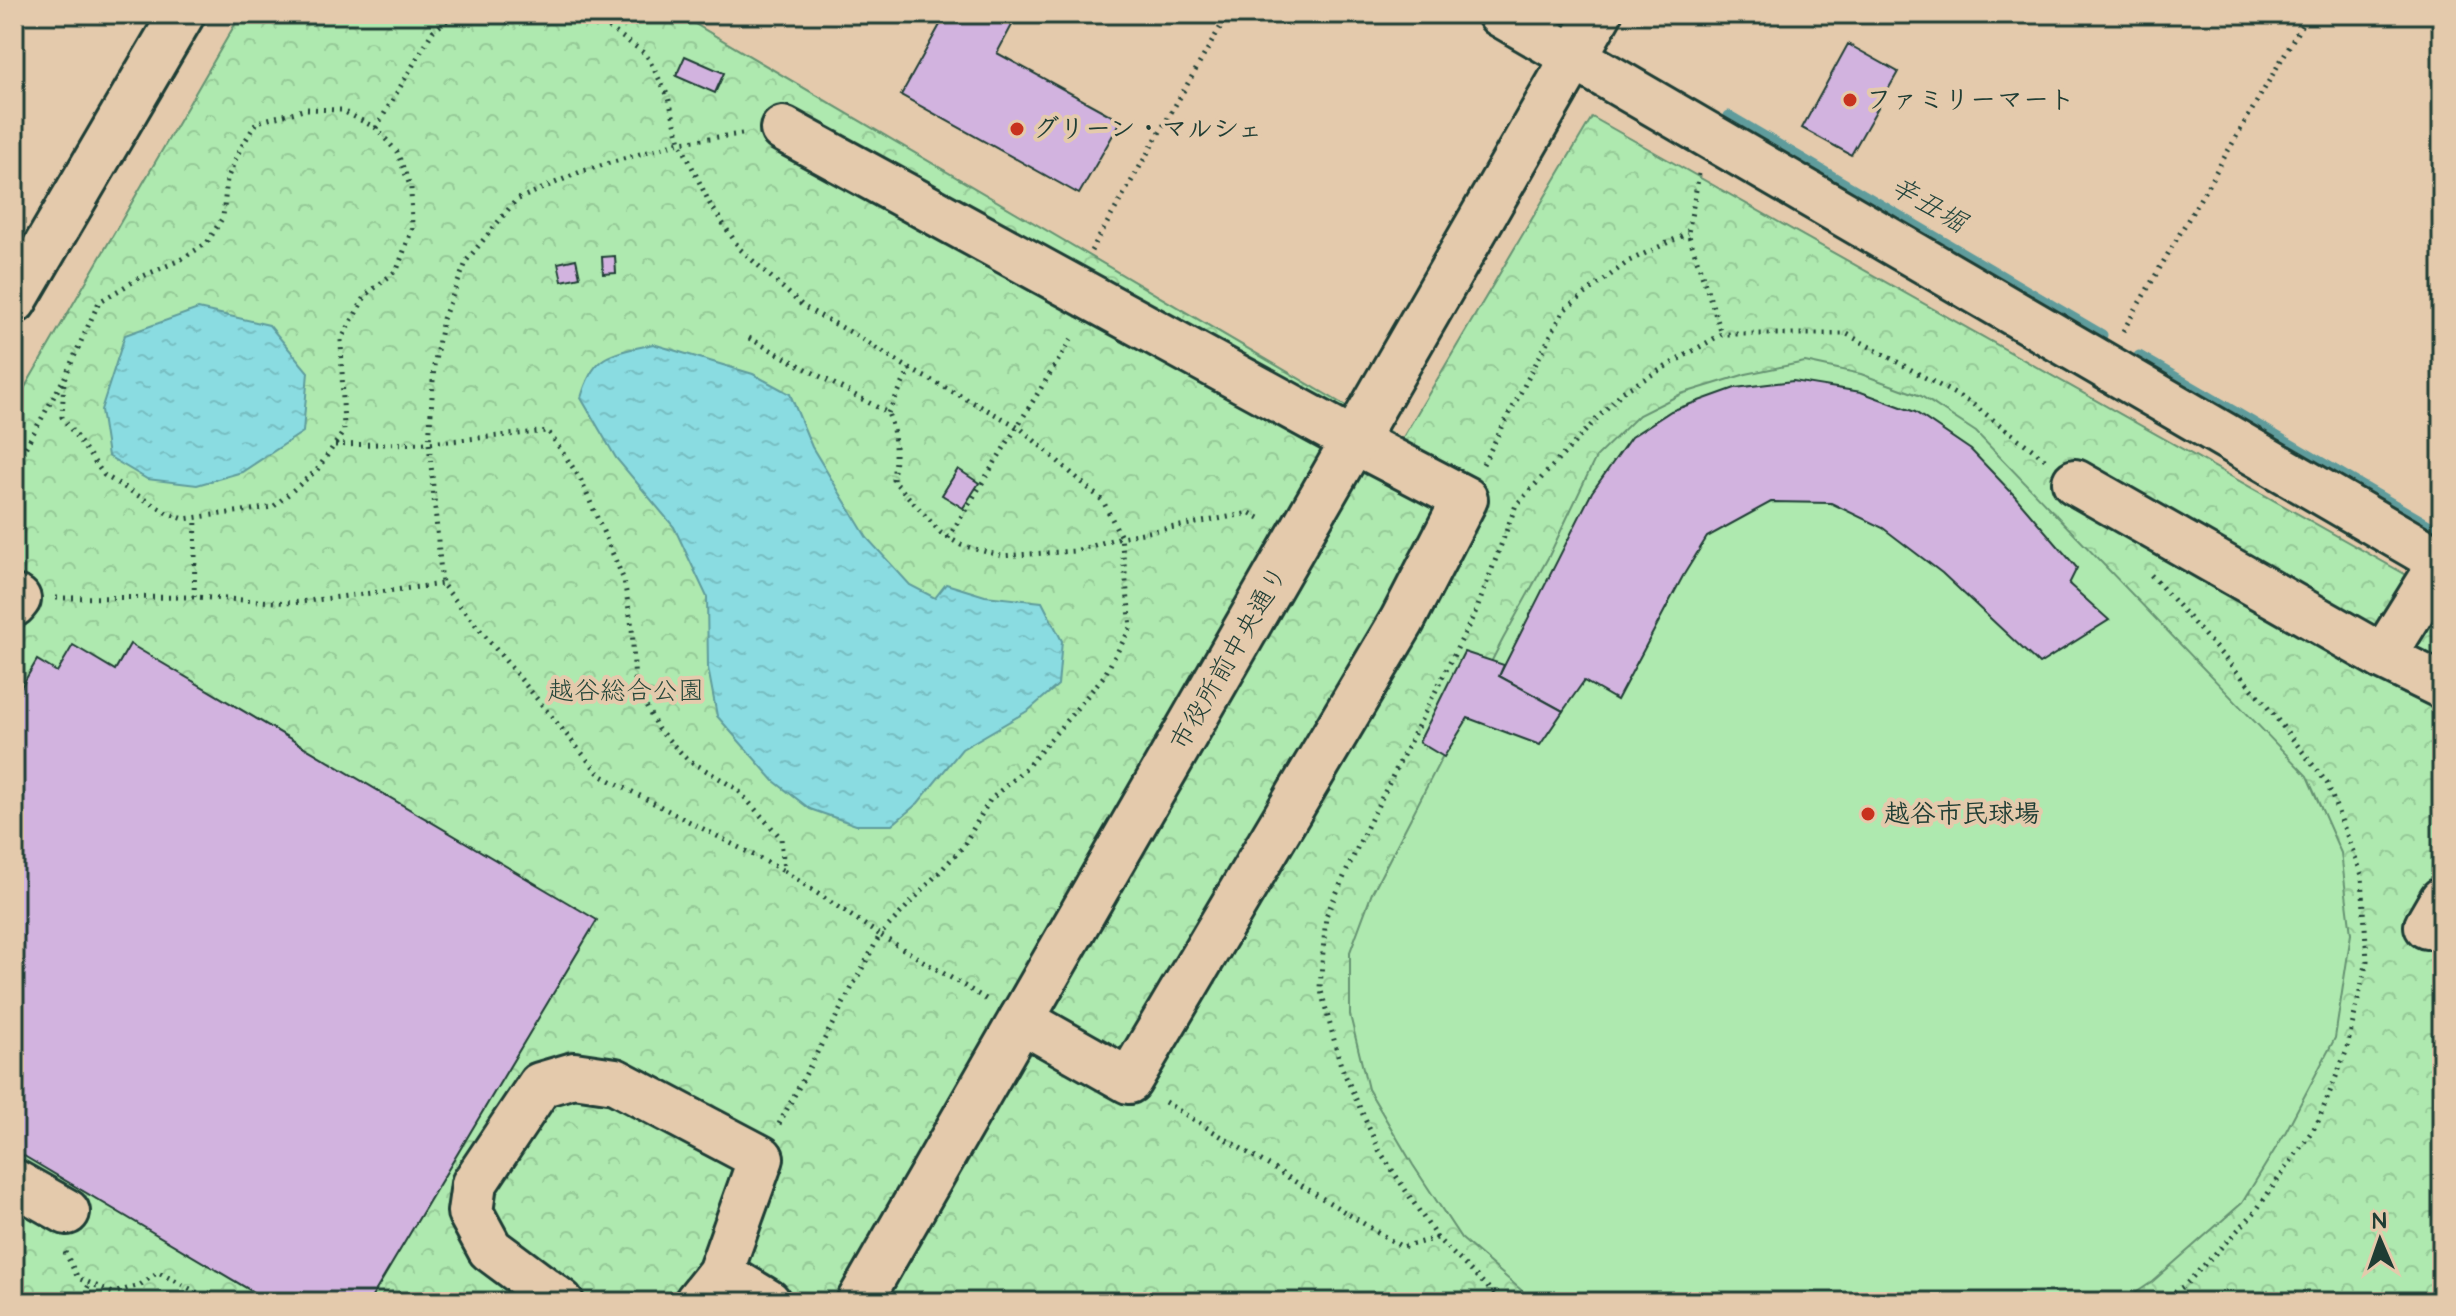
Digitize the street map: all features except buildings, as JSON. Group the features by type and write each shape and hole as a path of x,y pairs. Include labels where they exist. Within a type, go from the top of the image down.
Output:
{"street":[{"path":"14,301 182,14"},
{"path":"1500,14 2442,562 2383,657"},
{"name":"市役所前中央通り","path":"859,1302 1599,14"},
{"path":"783,129 1016,264 1083,293 1166,347 1465,499 1402,621 1129,1081 1021,1020"},
{"path":"2075,482 2383,657 2442,686"},
{"path":"561,1302 490,1249 470,1212 474,1184 540,1085 574,1075 615,1081 761,1158 709,1288 768,1302"},
{"path":"14,1182 67,1212"}],"path":[{"path":"376,128 433,31 456,14"},
{"path":"575,14 608,27 646,54 668,96 680,142 710,204 740,249 804,307 910,369 1019,427 1103,501 1121,537 1131,627 1104,676 1027,767 990,800 962,848 880,935 761,1158"},
{"path":"948,538 1019,427 1083,293 1228,14"},
{"path":"2127,325 2308,14"},
{"path":"14,468 64,379 99,302 207,243 223,217 227,179 240,149 257,122 307,109 341,110 376,128 397,152 411,188 412,229 397,270 366,295 341,340 344,431 317,470 273,507 184,519 167,513 104,475 62,417 64,379"},
{"path":"783,129 680,142 580,172 516,200 467,260 443,319 434,366 429,443 442,584 600,775 784,871 880,935 1021,1020"},
{"path":"1707,134 1688,233 1722,334"},
{"path":"1465,499 1564,310 1629,261 1688,233"},
{"path":"1503,1302 1437,1238 1379,1150 1341,1066 1320,987 1326,916 1364,833 1477,609 1516,505 1622,392 1722,334 1847,334 1971,403 2075,482"},
{"path":"749,338 888,413 895,431 893,480 941,533 961,545 1001,556 1075,551 1121,537 1250,513 1298,537"},
{"path":"888,413 910,369"},
{"path":"335,445 429,443 548,431 580,478 624,580 632,627 635,685 658,729 687,759 737,789 781,838 784,871"},
{"path":"194,597 196,517"},
{"path":"2149,571 2262,700 2327,783 2362,875 2367,961 2346,1052 2317,1124 2255,1212 2185,1285 2160,1302"},
{"path":"16,602 194,597 292,603 442,584"},
{"path":"1129,1081 1402,1247 1437,1238"},
{"path":"67,1212 60,1237 78,1278 89,1285 113,1293 140,1285 158,1272 215,1302"},
{"path":"80,1302 89,1285"}],"green space":[{"name":"越谷総合公園","path":"241,14 678,14 1402,439 1592,117 2442,595 2442,1302 22,1302 14,1297 14,406"},
{"name":"越谷市民球場","path":"1805,362 1861,374 1921,396 1976,432 2307,776 2341,853 2351,934 2335,1038 2285,1133 2242,1203 2152,1282 2122,1302 1535,1302 1461,1238 1368,1089 1350,1015 1350,952 1372,893 1549,556 1596,457 1639,415 1681,394 1746,374"}],"water":[{"path":"198,309 269,325 308,372 303,432 242,472 197,485 147,479 108,456 101,410 125,335"},
{"path":"653,344 753,374 790,394 812,447 867,538 910,585 935,598 946,584 985,596 1042,602 1062,641 1058,685 1029,710 962,749 918,803 892,825 856,825 810,809 774,781 717,716 708,668 707,597 674,527 616,458 581,398 592,372 606,358"}],"waterway":[{"name":"辛丑堀","path":"1729,116 2102,335"},
{"name":"辛丑堀","path":"2139,356 2442,533"}],"place":[{"name":"ファミリーマート","path":"1850,100"},
{"name":"グリーン・マルシェ","path":"1017,129"},
{"name":"越谷市民球場","path":"1868,814"}]}
